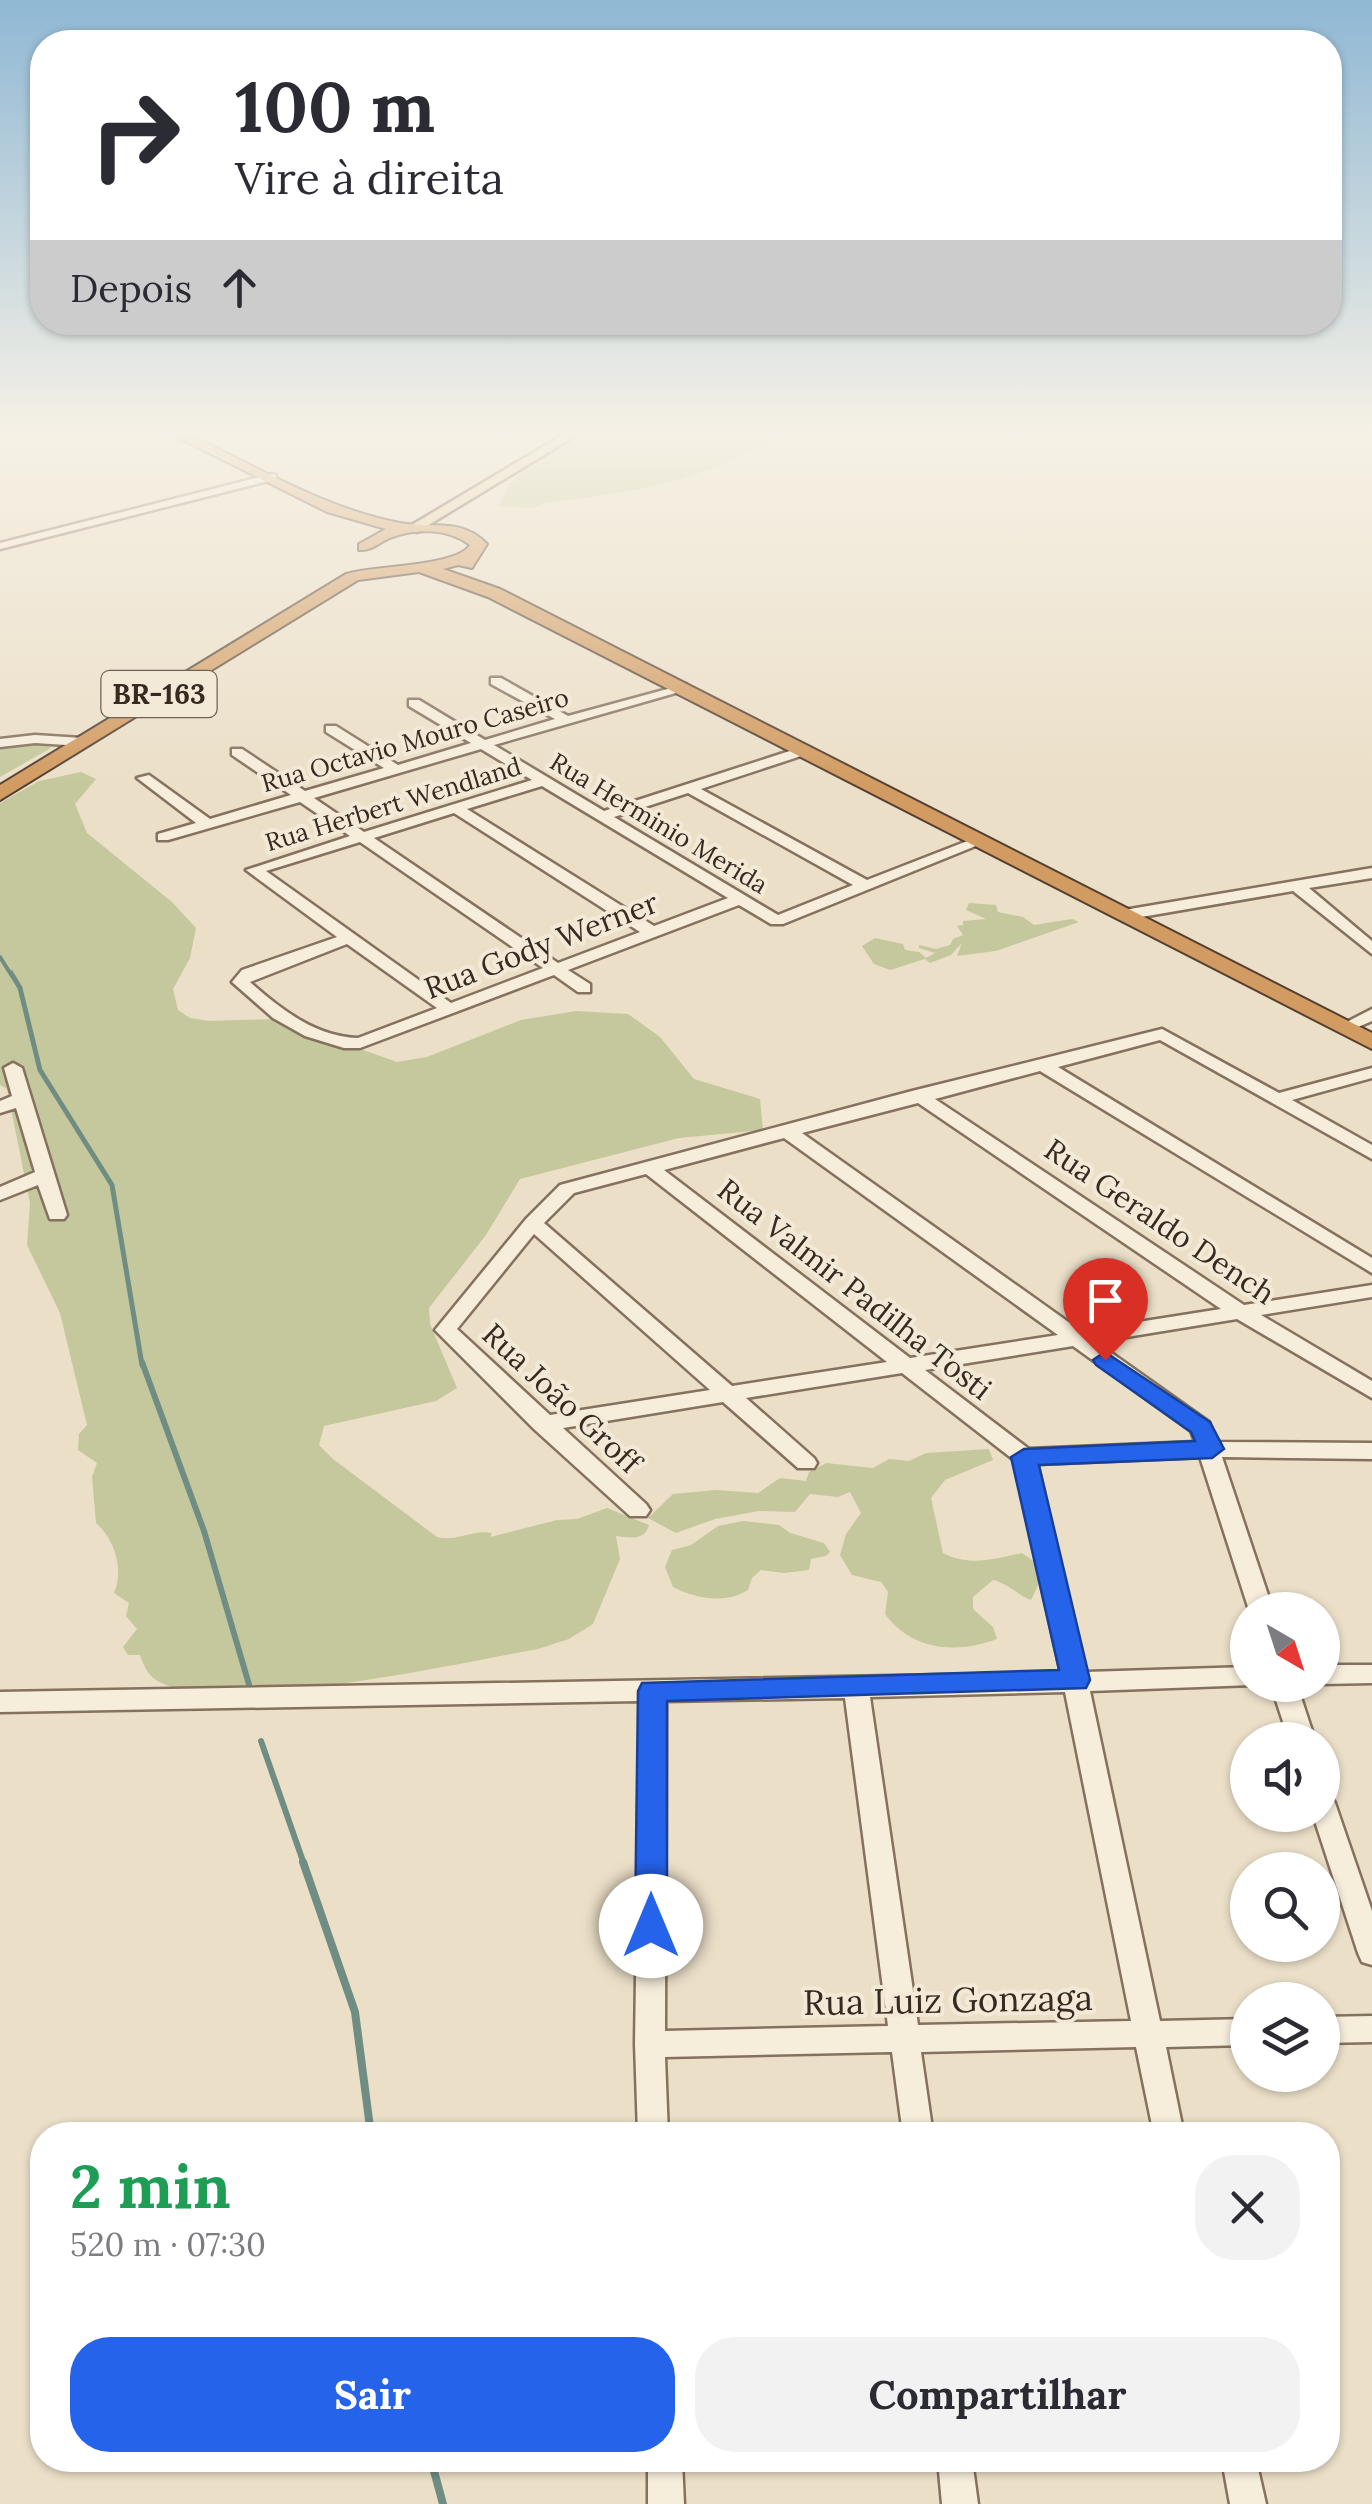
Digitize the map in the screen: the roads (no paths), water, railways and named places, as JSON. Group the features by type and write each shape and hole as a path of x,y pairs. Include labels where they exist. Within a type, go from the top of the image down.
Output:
{"highway":[{"name":"BR-163","path":"318,595 364,553"},
{"name":"BR-163","path":"370,553 401,567"},
{"path":"474,553 466,564 467,573 494,593"},
{"name":"BR-163","path":"0,794 318,595 363,573 451,564 472,555"},
{"path":"421,567 494,593 1372,1042"}],"street":[{"path":"496,681 566,720"},
{"name":"Rua Octavio Mouro Caseiro","path":"163,837 681,687"},
{"name":"Rua Herminio Merida","path":"414,702 777,921 866,886"},
{"path":"331,728 395,769"},
{"path":"0,743 82,742"},
{"path":"603,816 802,751"},
{"path":"237,752 584,988"},
{"path":"144,778 207,824"},
{"name":"Rua Herbert Wendland","path":"349,938 254,870 544,781"},
{"path":"689,788 866,886 980,842"},
{"path":"455,808 652,932"},
{"path":"1124,914 1372,874"},
{"path":"1297,886 1372,949"},
{"name":"Rua Gody Werner","path":"349,938 248,974 240,982 278,1018 346,1043 360,1044 741,899"},
{"path":"349,938 450,1009"},
{"path":"1344,1028 1372,1014"},
{"path":"806,1463 533,1223 567,1189 1162,1034 1372,1153"},
{"path":"1041,1064 1372,1267"},
{"path":"13,1068 57,1215"},
{"path":"1276,1099 1372,1072"},
{"name":"Rua Geraldo Dench","path":"918,1096 1242,1313 1372,1391"},
{"path":"0,1108 22,1100"},
{"path":"789,1132 1201,1428 1212,1449 1256,1592"},
{"name":"Rua Valmir Padilha Tosti","path":"650,1168 1024,1457"},
{"path":"0,1194 45,1175"},
{"name":"Rua João Groff","path":"533,1223 445,1330 638,1510"},
{"path":"542,1424 1372,1291"},
{"path":"1166,2122 1076,1680 1024,1457 1212,1449 1372,1451"},
{"path":"1340,1675 1372,1674"},
{"path":"0,1702 856,1688 1230,1677"},
{"path":"856,1688 917,2122"},
{"path":"652,1691 650,2044 653,2122"},
{"path":"1332,1832 1372,1954"},
{"path":"1340,2030 1372,2029"},
{"name":"Rua Luiz Gonzaga","path":"650,2044 1230,2032"},
{"path":"665,2472 666,2504"},
{"path":"956,2472 960,2504"},
{"path":"1241,2472 1248,2504"}],"waterway":[{"path":"0,957 12,976"},
{"path":"11,973 20,988 40,1070 112,1185 142,1365"},
{"path":"142,1362 204,1531 250,1688"},
{"path":"261,1741 304,1864"},
{"path":"303,1862 355,2012 369,2122"},
{"path":"434,2472 443,2504"}]}
